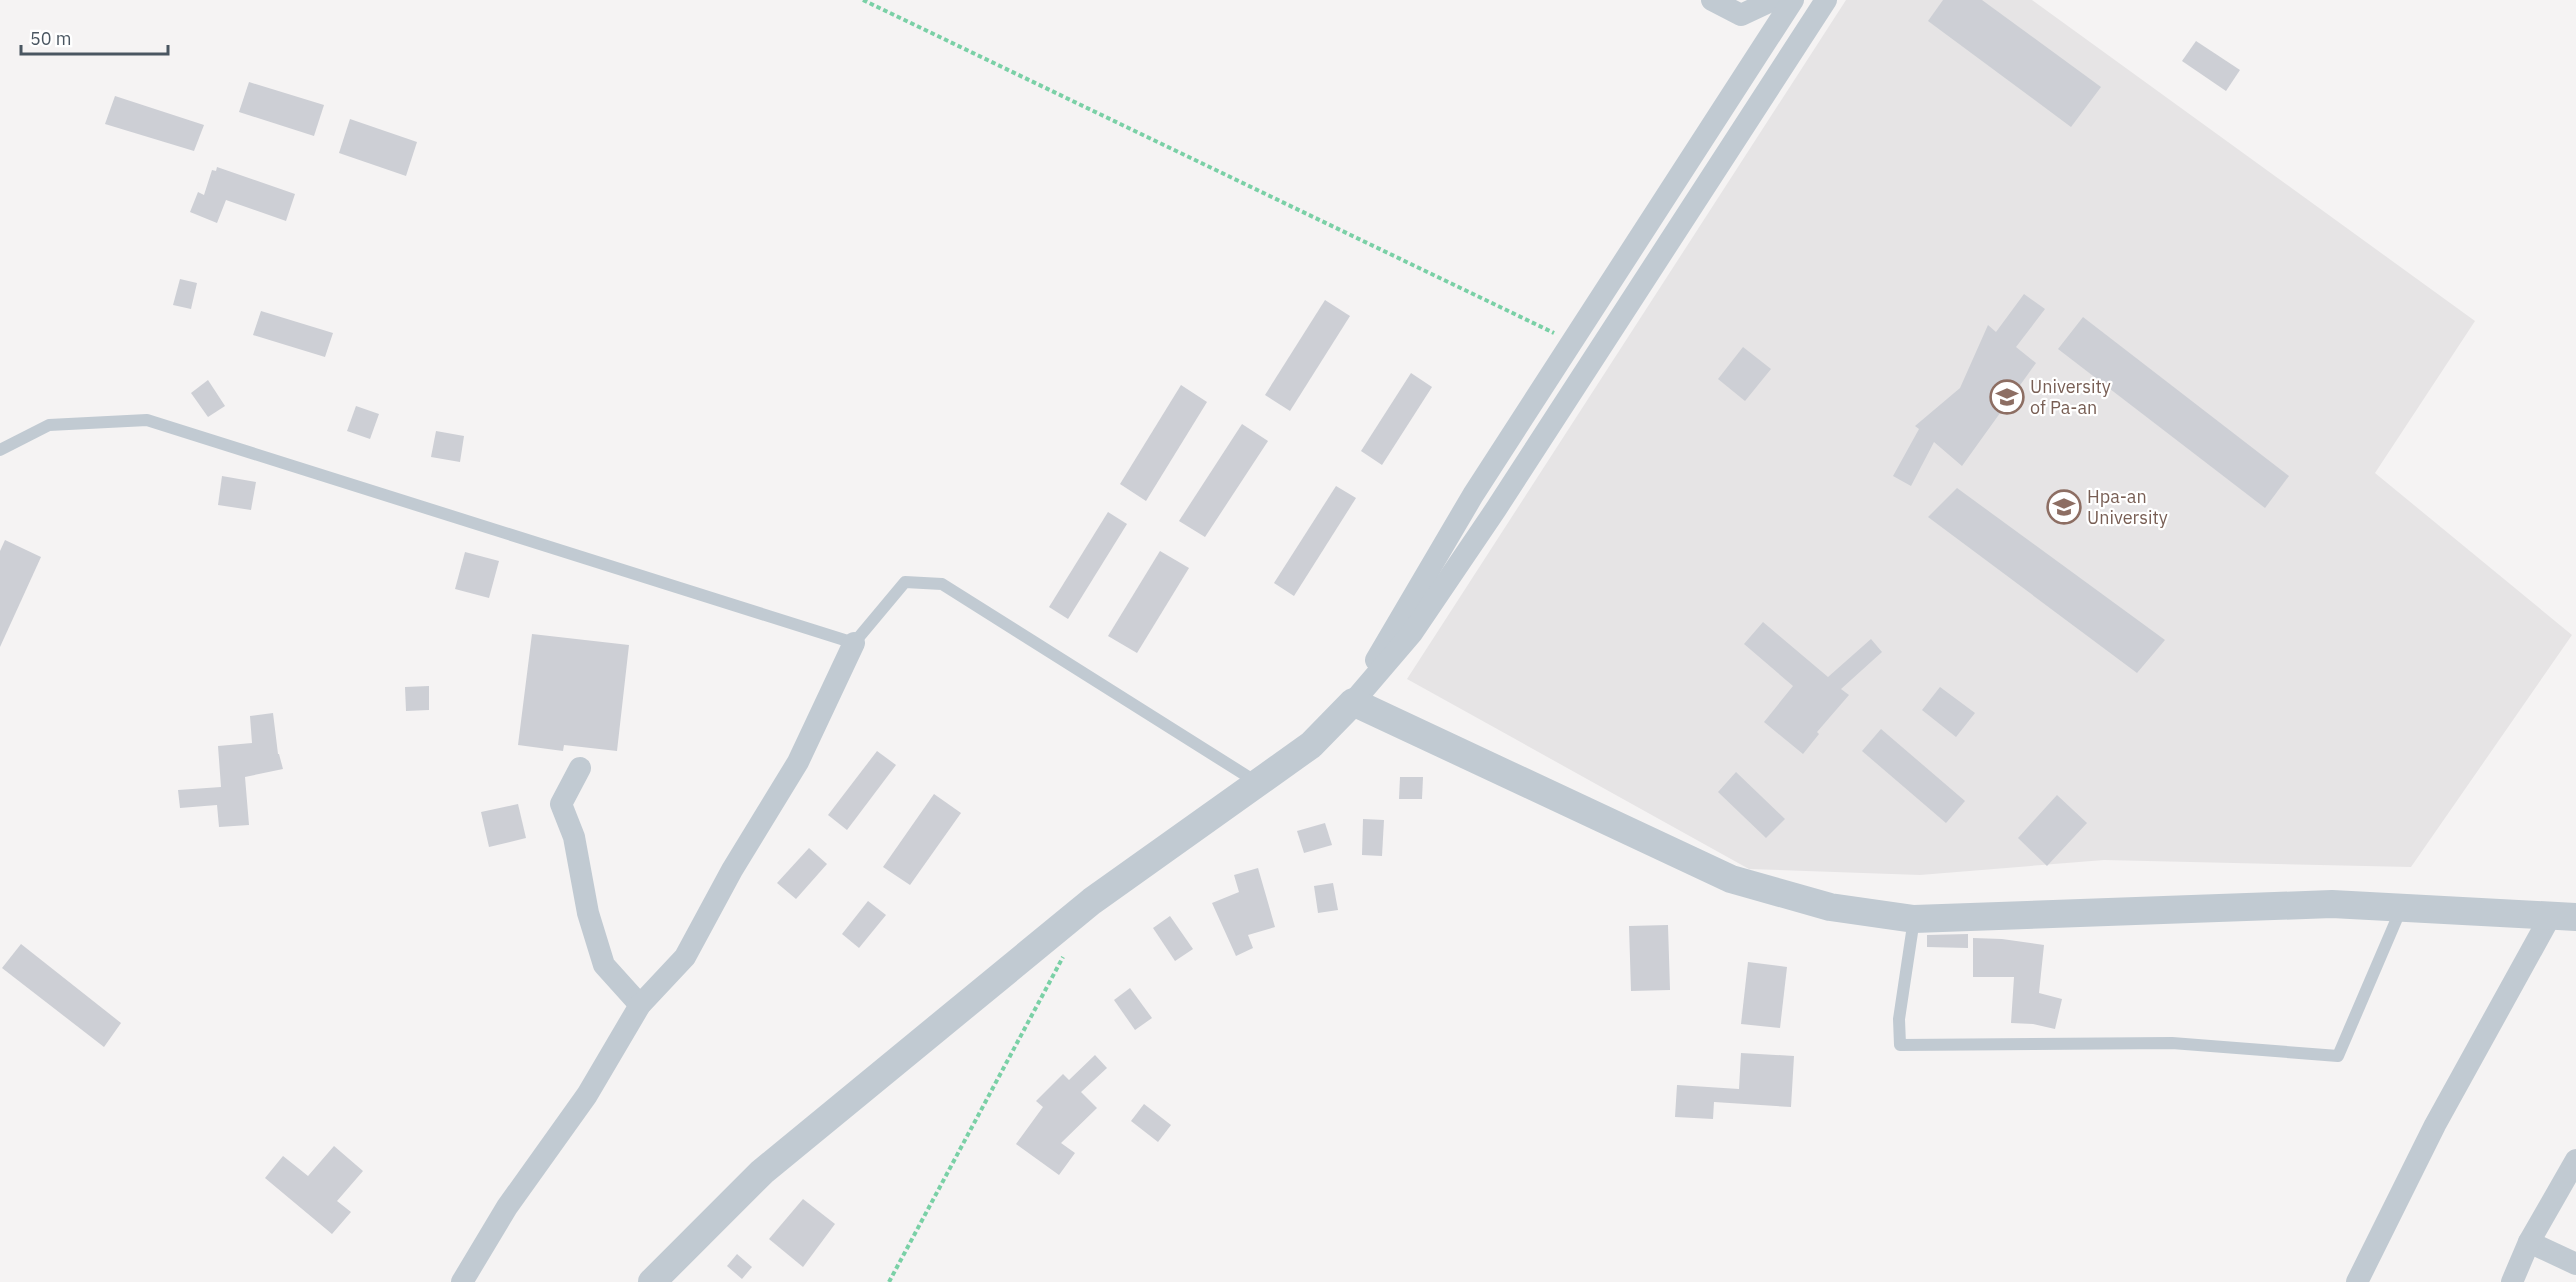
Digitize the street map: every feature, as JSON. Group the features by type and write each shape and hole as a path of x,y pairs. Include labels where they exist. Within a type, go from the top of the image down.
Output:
{"street":[{"path":"1712,0 1741,15 1773,0"},
{"path":"652,1282 762,1172 848,1100 1092,901 1311,745 1353,702 1412,633 1496,509 1692,182 1793,0"},
{"path":"1692,182 1824,0"},
{"path":"1353,702 1400,615 1473,495 1572,341 1678,205"},
{"path":"1473,495 1496,509"},
{"path":"462,1282 507,1207 587,1095 640,1005 685,957 732,870 798,762 854,643"},
{"path":"1353,702 1731,879 1830,907 1914,919 2332,904 2563,916 2435,1125 2357,1282"},
{"path":"580,768 561,804 574,837 588,913 604,965 640,1005"},
{"path":"2512,1282 2529,1242 2576,1160"},
{"path":"2529,1242 2576,1264"}],"lane":[{"path":"0,450 49,425 147,420 854,643 905,582 942,584 1258,783"},
{"path":"1914,919 1899,1019 1900,1045 2172,1043 2337,1056 2401,907"}],"path":[{"path":"862,0 1572,341"},
{"path":"889,1282 1065,952"}],"shaded area":[{"name":"University of Pa-an","path":"1846,0 2032,0 2475,321 2375,473 2572,635 2411,867 2104,860 1920,875 1749,869 1407,679"}],"building":[{"path":"1943,0 1982,0 2101,87 2071,127 1928,21"},
{"path":"2196,41 2240,70 2226,91 2182,61"},
{"path":"249,82 324,105 314,136 239,112"},
{"path":"115,96 204,125 194,151 105,124"},
{"path":"350,119 417,142 406,176 339,153"},
{"path":"217,167 295,194 286,221 226,200 217,223 190,212 198,192 204,195 212,170 216,171"},
{"path":"180,279 197,283 191,309 173,305"},
{"path":"2024,294 2045,309 2016,347 2036,363 1962,466 1934,442 1911,486 1893,476 1919,429 1915,426 1960,388 1988,325 1996,332"},
{"path":"1325,300 1350,316 1290,411 1265,395"},
{"path":"261,311 333,333 325,357 253,335"},
{"path":"2083,317 2289,476 2265,508 2058,349"},
{"path":"1743,347 1771,369 1745,401 1718,379"},
{"path":"1411,373 1432,387 1382,465 1361,451"},
{"path":"208,380 225,406 208,417 191,393"},
{"path":"1181,385 1207,402 1146,501 1120,484"},
{"path":"356,406 379,414 370,439 347,431"},
{"path":"1242,424 1268,441 1205,537 1179,521"},
{"path":"436,431 464,436 460,462 431,457"},
{"path":"222,476 256,482 251,510 218,505"},
{"path":"1336,486 1356,498 1294,596 1274,583"},
{"path":"1957,488 2165,640 2137,673 1928,517"},
{"path":"1108,512 1127,524 1068,619 1049,607"},
{"path":"5,540 41,557 0,647 0,551"},
{"path":"1160,551 1189,568 1137,653 1108,636"},
{"path":"465,552 499,561 489,598 455,589"},
{"path":"1763,622 1828,677 1871,639 1882,652 1841,689 1849,695 1817,732 1819,734 1803,754 1764,722 1793,686 1744,644"},
{"path":"532,634 629,645 617,751 564,745 563,751 518,745"},
{"path":"429,686 429,710 406,711 405,687"},
{"path":"1940,687 1975,713 1956,737 1922,710"},
{"path":"273,713 278,754 283,769 245,777 249,825 219,827 217,805 180,808 178,790 221,787 218,746 252,743 250,716"},
{"path":"1881,729 1965,801 1946,823 1862,751"},
{"path":"877,751 896,765 847,830 828,815"},
{"path":"1736,772 1785,819 1766,838 1718,792"},
{"path":"1400,777 1423,777 1422,799 1399,799"},
{"path":"934,794 961,813 910,885 883,867"},
{"path":"2057,795 2087,823 2047,866 2018,838"},
{"path":"518,804 526,838 489,847 481,812"},
{"path":"1363,819 1384,820 1382,856 1362,855"},
{"path":"1325,823 1332,845 1304,853 1297,831"},
{"path":"809,848 827,864 796,899 777,883"},
{"path":"1258,868 1275,927 1248,935 1253,948 1236,956 1212,903 1239,892 1234,875"},
{"path":"1333,883 1338,910 1318,913 1314,886"},
{"path":"868,901 886,915 859,948 842,934"},
{"path":"1170,916 1193,949 1175,961 1153,928"},
{"path":"1668,925 1670,990 1631,991 1629,926"},
{"path":"1968,934 1968,948 1927,947 1927,935"},
{"path":"1973,938 2002,939 2044,945 2039,993 2062,999 2055,1029 2033,1024 2011,1023 2014,977 1973,977"},
{"path":"21,944 121,1023 104,1047 2,968"},
{"path":"1748,962 1787,967 1780,1028 1741,1024"},
{"path":"1130,988 1152,1018 1135,1030 1114,1000"},
{"path":"1741,1053 1794,1056 1791,1107 1714,1102 1713,1119 1675,1117 1677,1085 1739,1089"},
{"path":"1095,1055 1107,1068 1081,1092 1097,1108 1061,1143 1075,1153 1059,1175 1016,1144 1043,1107 1036,1101 1063,1074 1069,1080"},
{"path":"1144,1104 1171,1125 1158,1142 1131,1121"},
{"path":"334,1146 363,1171 337,1201 351,1212 332,1234 265,1178 283,1156 308,1176"},
{"path":"803,1199 835,1224 803,1267 769,1239"},
{"path":"737,1254 752,1267 742,1279 727,1266"}],"place":[{"name":"University of Pa-an","path":"2007,397"},
{"name":"Hpa-an University","path":"2064,507"}]}
